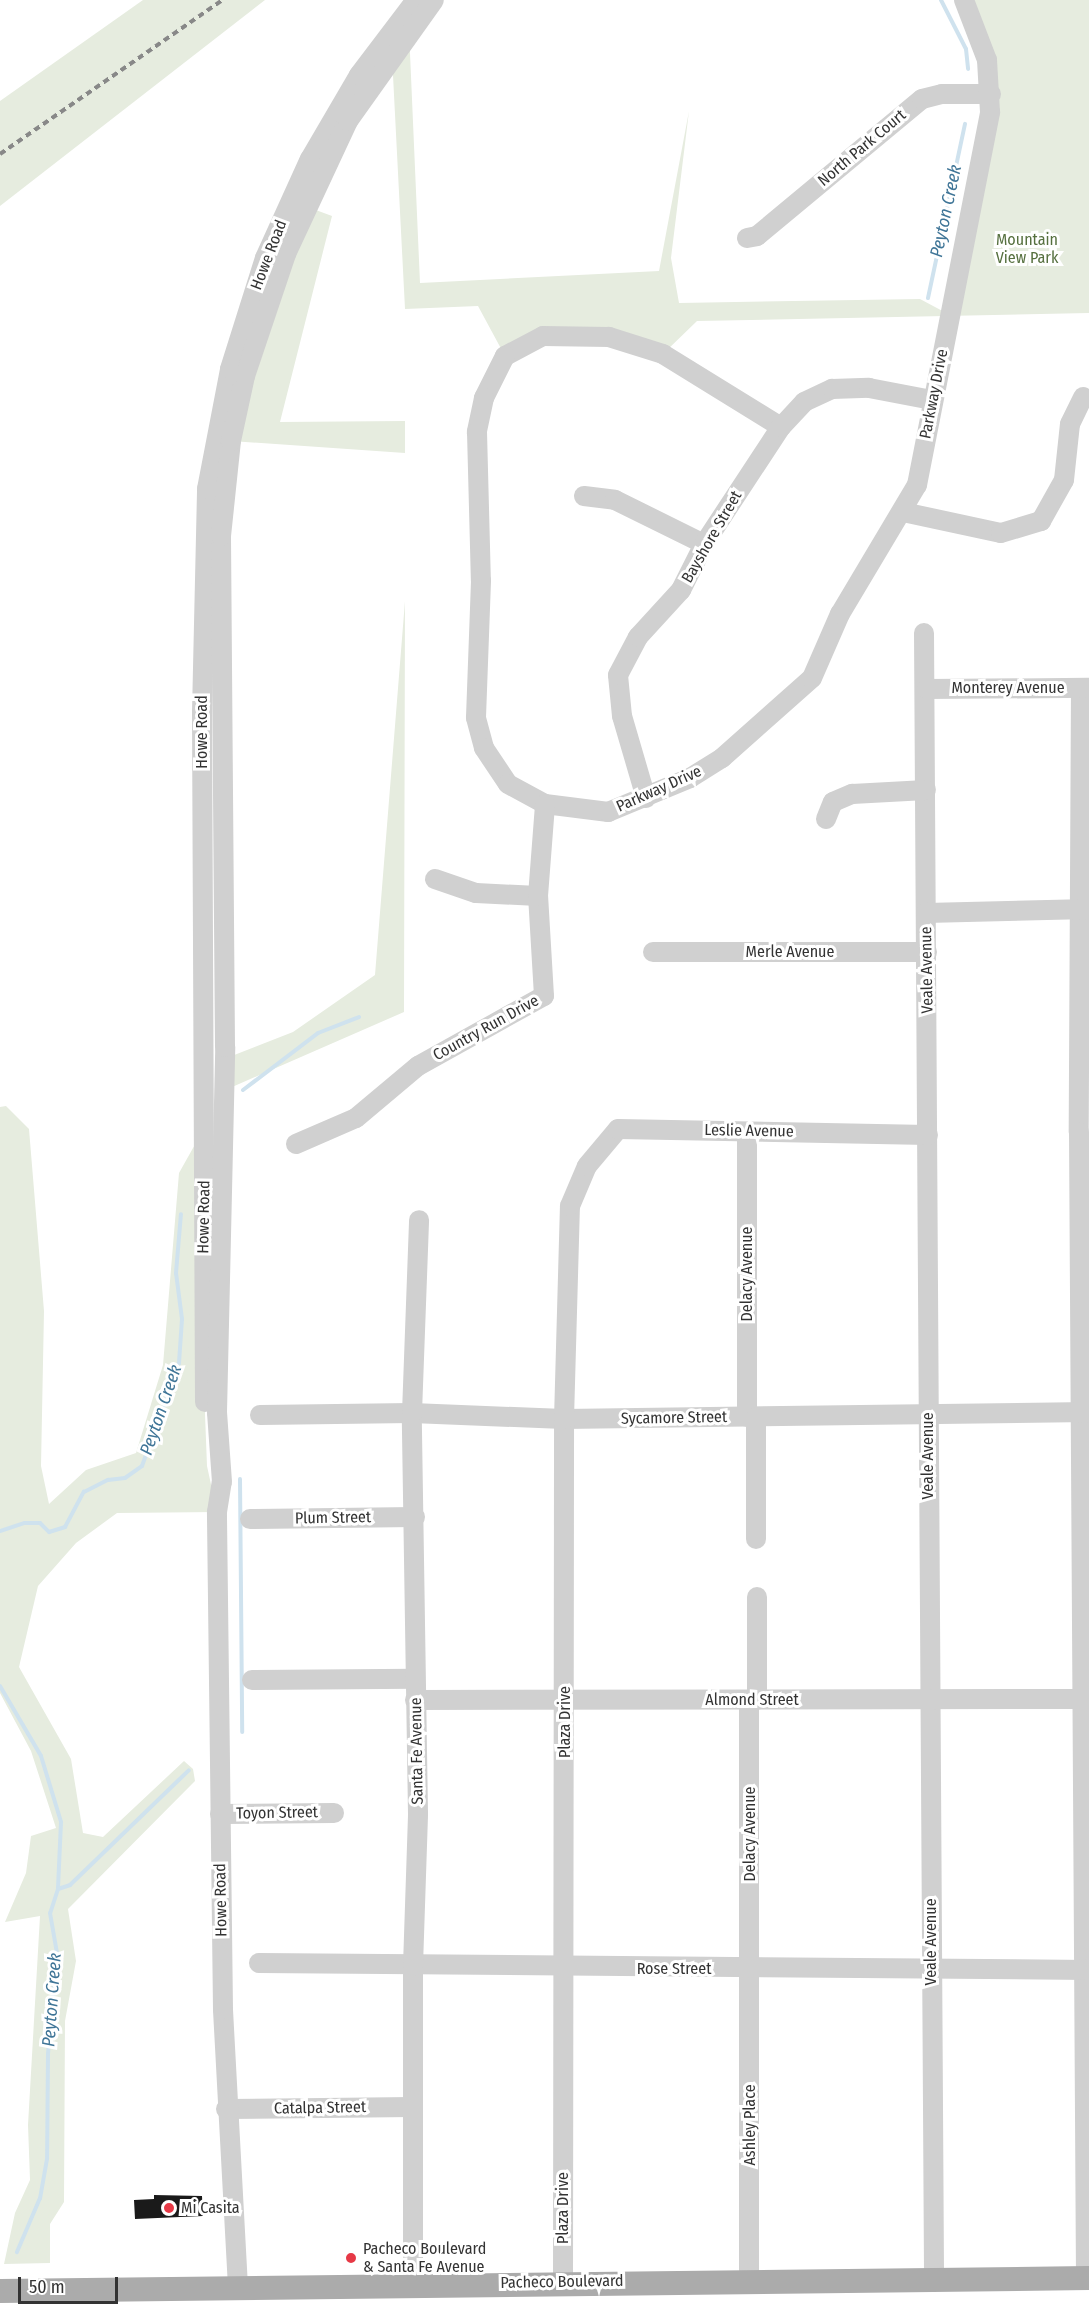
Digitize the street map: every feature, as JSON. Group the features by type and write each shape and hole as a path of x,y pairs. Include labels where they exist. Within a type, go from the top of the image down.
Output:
{"main road":[{"name":"Pacheco Boulevard","path":"0,2291 563,2282 1088,2278"}],"street":[{"name":"Howe Road","path":"217,1512 207,1466 203,1304 201,1098 206,1046 202,712 207,489 230,369 265,258 308,164 359,75 416,0"},
{"name":"Howe Road","path":"238,2287 226,2109 220,1814 217,1512 222,1482 217,1412 225,1047 219,579 231,441 265,308 305,206 348,121 434,0"},
{"name":"Parkway Drive","path":"781,428 663,354 609,337 543,336 505,356 484,398 477,432 481,581 476,718 484,748 508,784 545,804 608,812 646,798 722,758 812,678 840,614 903,513 917,484 985,144 991,94 979,32 964,0"},
{"name":"North Park Court","path":"747,238 757,236 922,99 991,94"},
{"name":"Bayshore Street","path":"646,798 622,716 618,675 638,637 681,590 704,544 781,428 804,402 832,389 869,388 932,400"},
{"path":"903,513 1001,533 1041,521 1064,480 1070,424 1083,397"},
{"path":"584,496 615,500 704,544"},
{"name":"Veale Avenue","path":"924,633 927,689 929,1699 934,2279"},
{"path":"1085,688 1084,1131 1088,2278"},
{"name":"Monterey Avenue","path":"927,689 1085,688"},
{"path":"825,819 833,802 852,794 926,790"},
{"name":"Country Run Drive","path":"296,1144 356,1118 418,1066 544,996 538,896 545,804"},
{"path":"435,879 476,893 538,896"},
{"path":"926,913 1084,910"},
{"name":"Merle Avenue","path":"653,952 927,952"},
{"name":"Leslie Avenue","path":"587,1166 618,1128 928,1135"},
{"name":"Delacy Avenue","path":"747,1132 756,1539"},
{"name":"Plaza Drive","path":"563,2282 564,1419 570,1206 587,1166"},
{"name":"Santa Fe Avenue","path":"413,2284 413,1966 418,1814 415,1700 416,1517 412,1413 419,1220"},
{"name":"Sycamore Street","path":"260,1415 412,1413 564,1419 1085,1412"},
{"name":"Plum Street","path":"250,1518 416,1517"},
{"name":"Delacy Avenue","path":"751,1969 753,1700 757,1597"},
{"path":"252,1680 415,1679"},
{"name":"Almond Street","path":"415,1700 1086,1699"},
{"name":"Toyon Street","path":"220,1814 334,1813"},
{"name":"Rose Street","path":"259,1963 564,1968 1087,1970"},
{"name":"Ashley Place","path":"749,2281 751,1969"},
{"name":"Catalpa Street","path":"226,2109 413,2107"}],"green space":[{"path":"143,0 265,0 0,206 0,101"},
{"name":"Mountain View Park","path":"964,0 1089,0 1089,313 697,321 663,354 543,336 505,356 478,306 405,309 392,56 409,30 420,283 659,271 689,111 671,258 679,303 920,299 950,315 990,112"},
{"path":"305,206 332,216 280,422 405,421 405,453 231,441"},
{"path":"405,601 404,1012 223,1091 224,1059 293,1032 375,975"},
{"path":"6,1106 29,1129 44,1311 41,1466 49,1504 86,1470 136,1453 163,1365 179,1173 202,1132 207,1466 217,1512 117,1513 76,1543 38,1586 19,1667 71,1759 83,1833 103,1837 184,1761 193,1769 195,1781 68,1909 76,1961 65,2021 64,2202 50,2224 50,2263 4,2264 15,2213 30,2180 28,2125 40,1916 5,1922 26,1873 31,1836 56,1828 31,1751 0,1693 0,1107"}],"building":[{"name":"Mi Casita","path":"154,2195 202,2196 203,2216 135,2219 134,2200 154,2199"}],"waterway":[{"name":"Peyton Creek","path":"941,0 966,49 968,69"},
{"name":"Peyton Creek","path":"928,298 965,124"},
{"name":"Peyton Creek","path":"243,1090 318,1033 359,1017"},
{"name":"Peyton Creek","path":"0,1531 25,1523 40,1523 49,1532 65,1527 84,1492 108,1480 125,1478 142,1466 179,1363 182,1319 176,1273 181,1214"},
{"path":"240,1479 242,1732"},
{"name":"Peyton Creek","path":"0,1686 41,1756 61,1822 58,1889 50,1913 57,1953 48,2054 47,2159 40,2198 17,2252"},
{"path":"58,1889 70,1885 189,1770"}],"railway":[{"path":"0,154 222,0"}],"place":[{"name":"Mi Casita","path":"169,2208"},
{"name":"Pacheco Boulevard & Santa Fe Avenue","path":"351,2258"}]}
